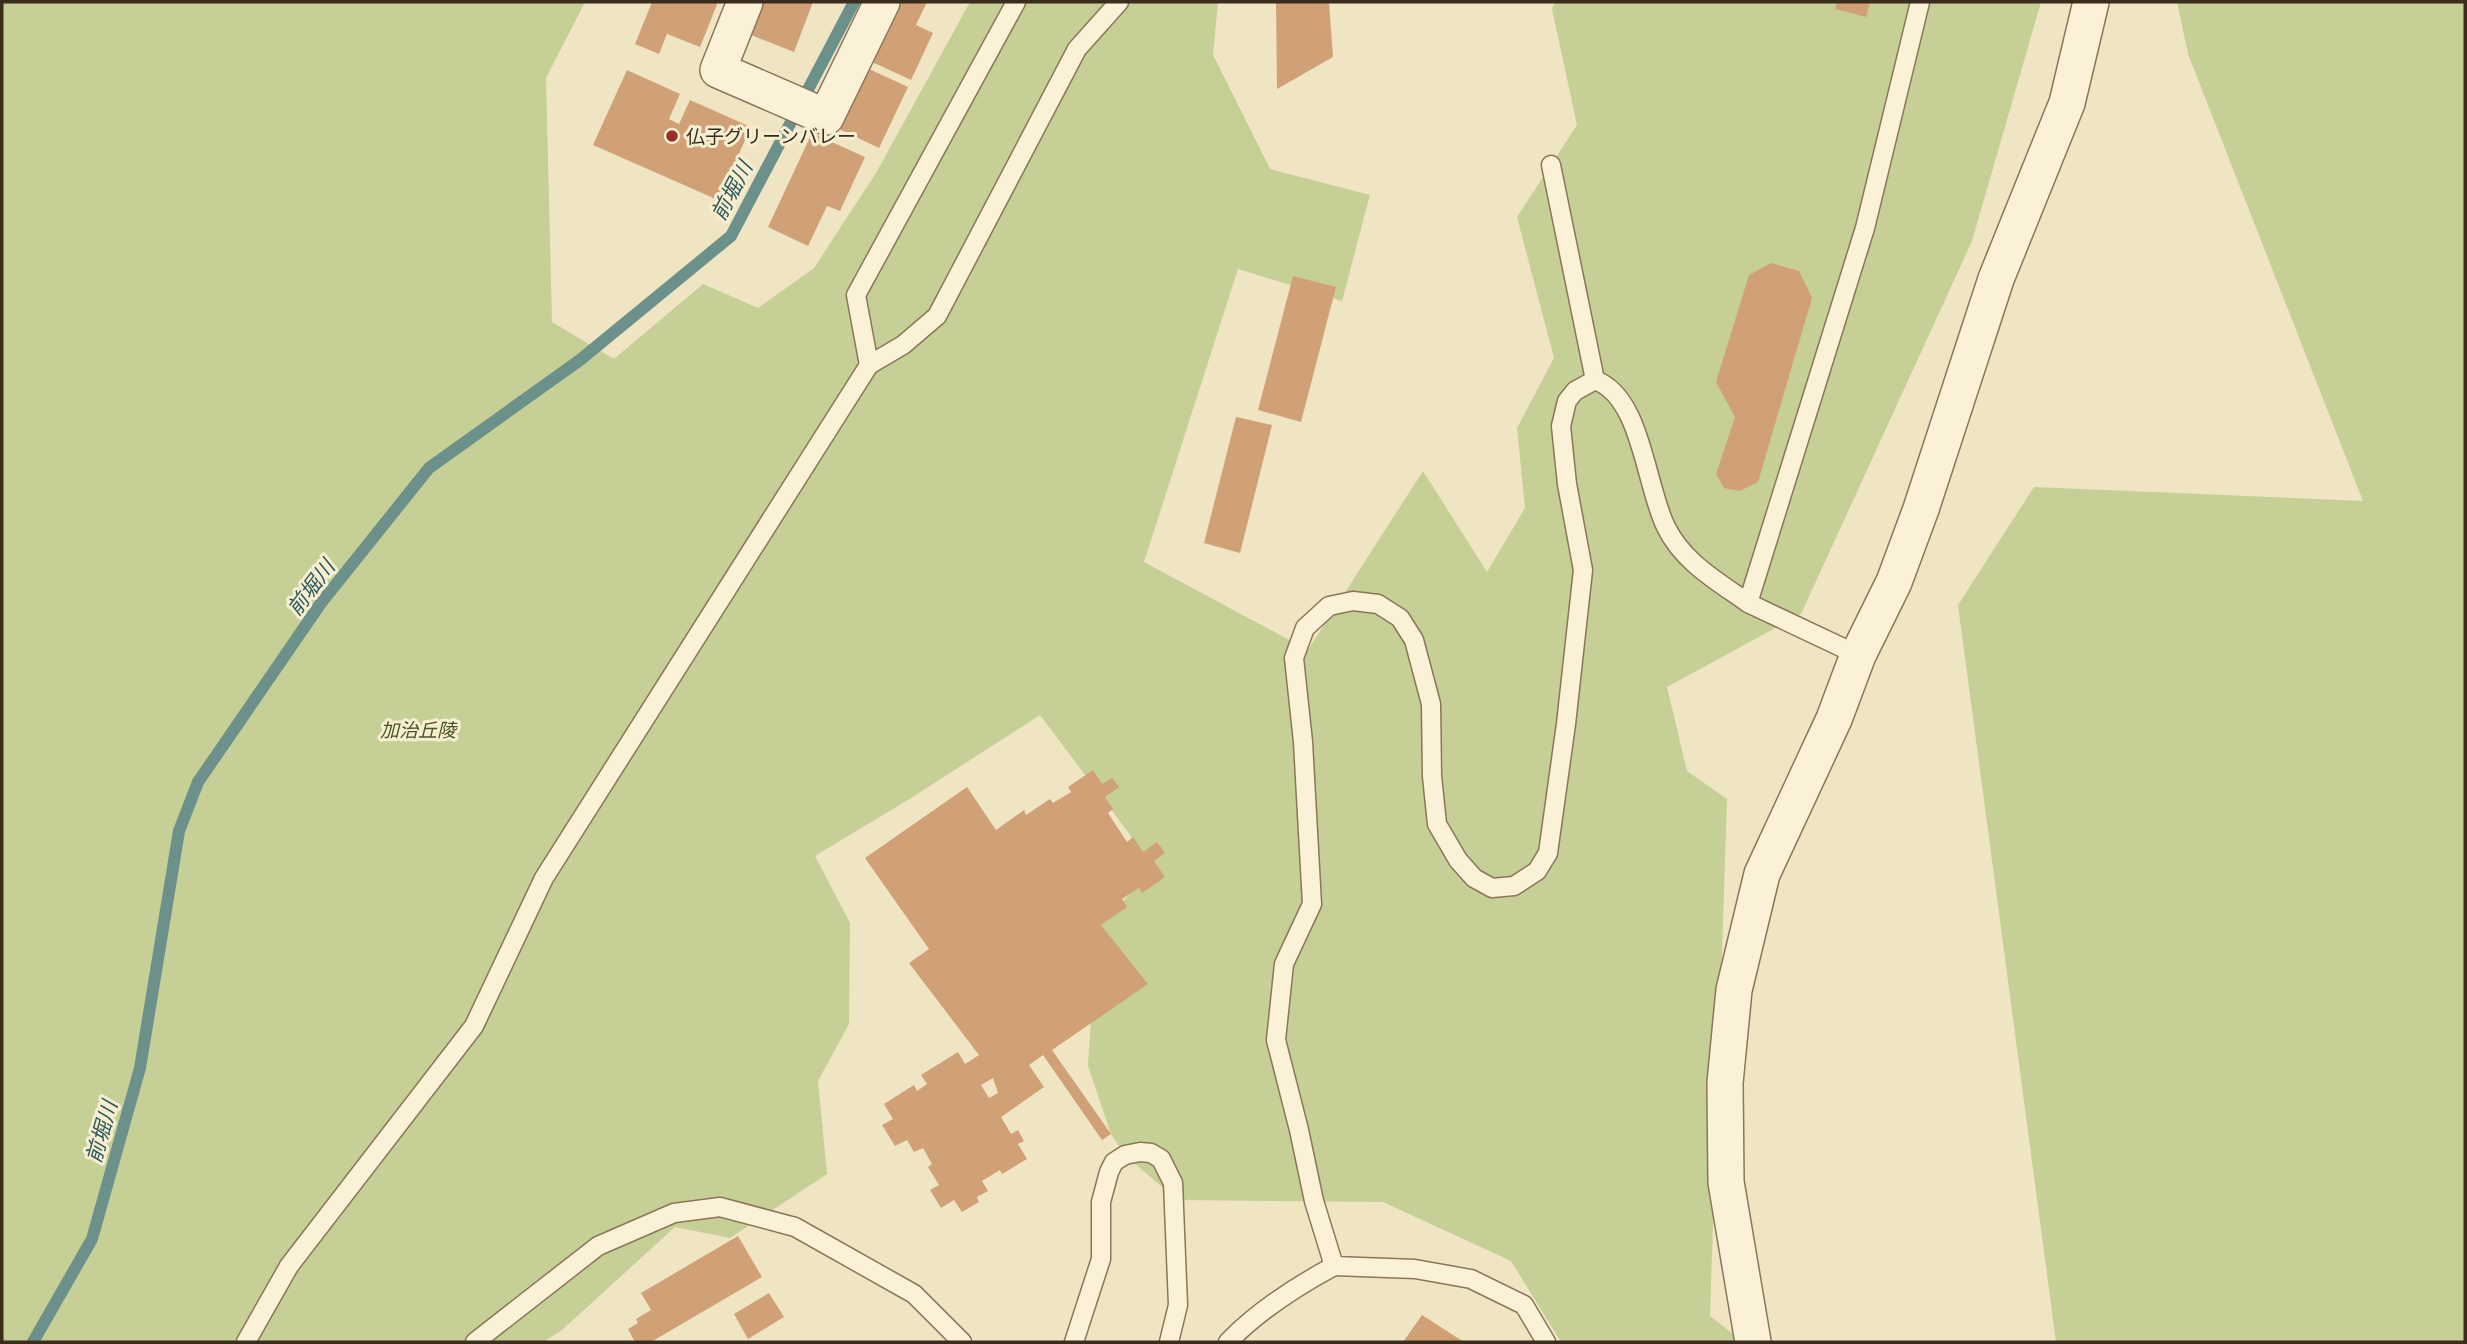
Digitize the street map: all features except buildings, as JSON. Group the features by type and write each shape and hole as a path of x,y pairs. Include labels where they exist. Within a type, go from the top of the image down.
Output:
{"street":[{"path":"745,2 718,70 813,112 882,2"},
{"path":"1753,1342 1726,1182 1725,1083 1734,990 1762,874 1834,719 1858,655 1894,582 1921,509 1996,279 2067,103 2091,2"}],"lane":[{"path":"869,365 856,295 1016,2"},
{"path":"246,1342 289,1266 474,1026 544,878 869,365 903,345 937,316 1077,49 1119,2"},
{"path":"1748,603 1866,228 1920,2"},
{"path":"1551,165 1595,380"},
{"path":"1334,1266 1314,1201 1276,1040 1284,964 1312,904 1303,742 1294,658 1305,628 1329,606 1353,601 1378,604 1400,618 1415,640 1432,704 1432,776 1437,824 1458,860 1474,878 1492,888 1514,886 1537,871 1548,853 1583,570 1567,484 1561,426 1567,401 1575,391 1595,380 1607,384 1619,396 1629,413 1665,526 1681,551 1696,567 1748,603 1858,655"},
{"path":"1073,1342 1101,1259 1101,1202 1109,1172 1114,1162 1125,1155 1140,1152 1151,1153 1161,1159 1173,1183 1178,1306 1169,1342"},
{"path":"475,1342 598,1247 674,1213 720,1207 795,1227 914,1294 962,1342"},
{"path":"1228,1342 1245,1324 1292,1289 1334,1266 1415,1269 1471,1279 1524,1305 1546,1342"}],"green space":[{"name":"加治丘陵","path":"2,2 585,2 546,78 552,322 614,359 703,284 758,308 814,268 876,173 970,2 1218,2 1213,55 1270,169 1370,195 1342,301 1238,269 1144,562 1308,650 1423,471 1487,572 1525,508 1517,428 1554,358 1517,217 1577,125 1552,9 1555,2 2041,2 1972,241 1801,614 1667,687 1687,771 1727,799 1710,1316 1743,1342 1561,1342 1511,1261 1383,1202 1177,1200 1125,1155 1111,1134 1088,1066 1097,927 1158,866 1143,852 1040,715 815,856 850,923 849,1024 818,1081 827,1174 730,1238 675,1227 562,1330 543,1342 2,1342"},
{"path":"2177,2 2465,2 2465,1342 2056,1342 1958,605 2034,487 2363,501 2188,54"}],"waterway":[{"name":"前堀川","path":"33,1342 92,1239 140,1068 179,831 198,782 321,603 429,468 580,360 731,236 854,2"}],"place":[{"name":"仏子グリーンバレー","path":"672,136"}]}
